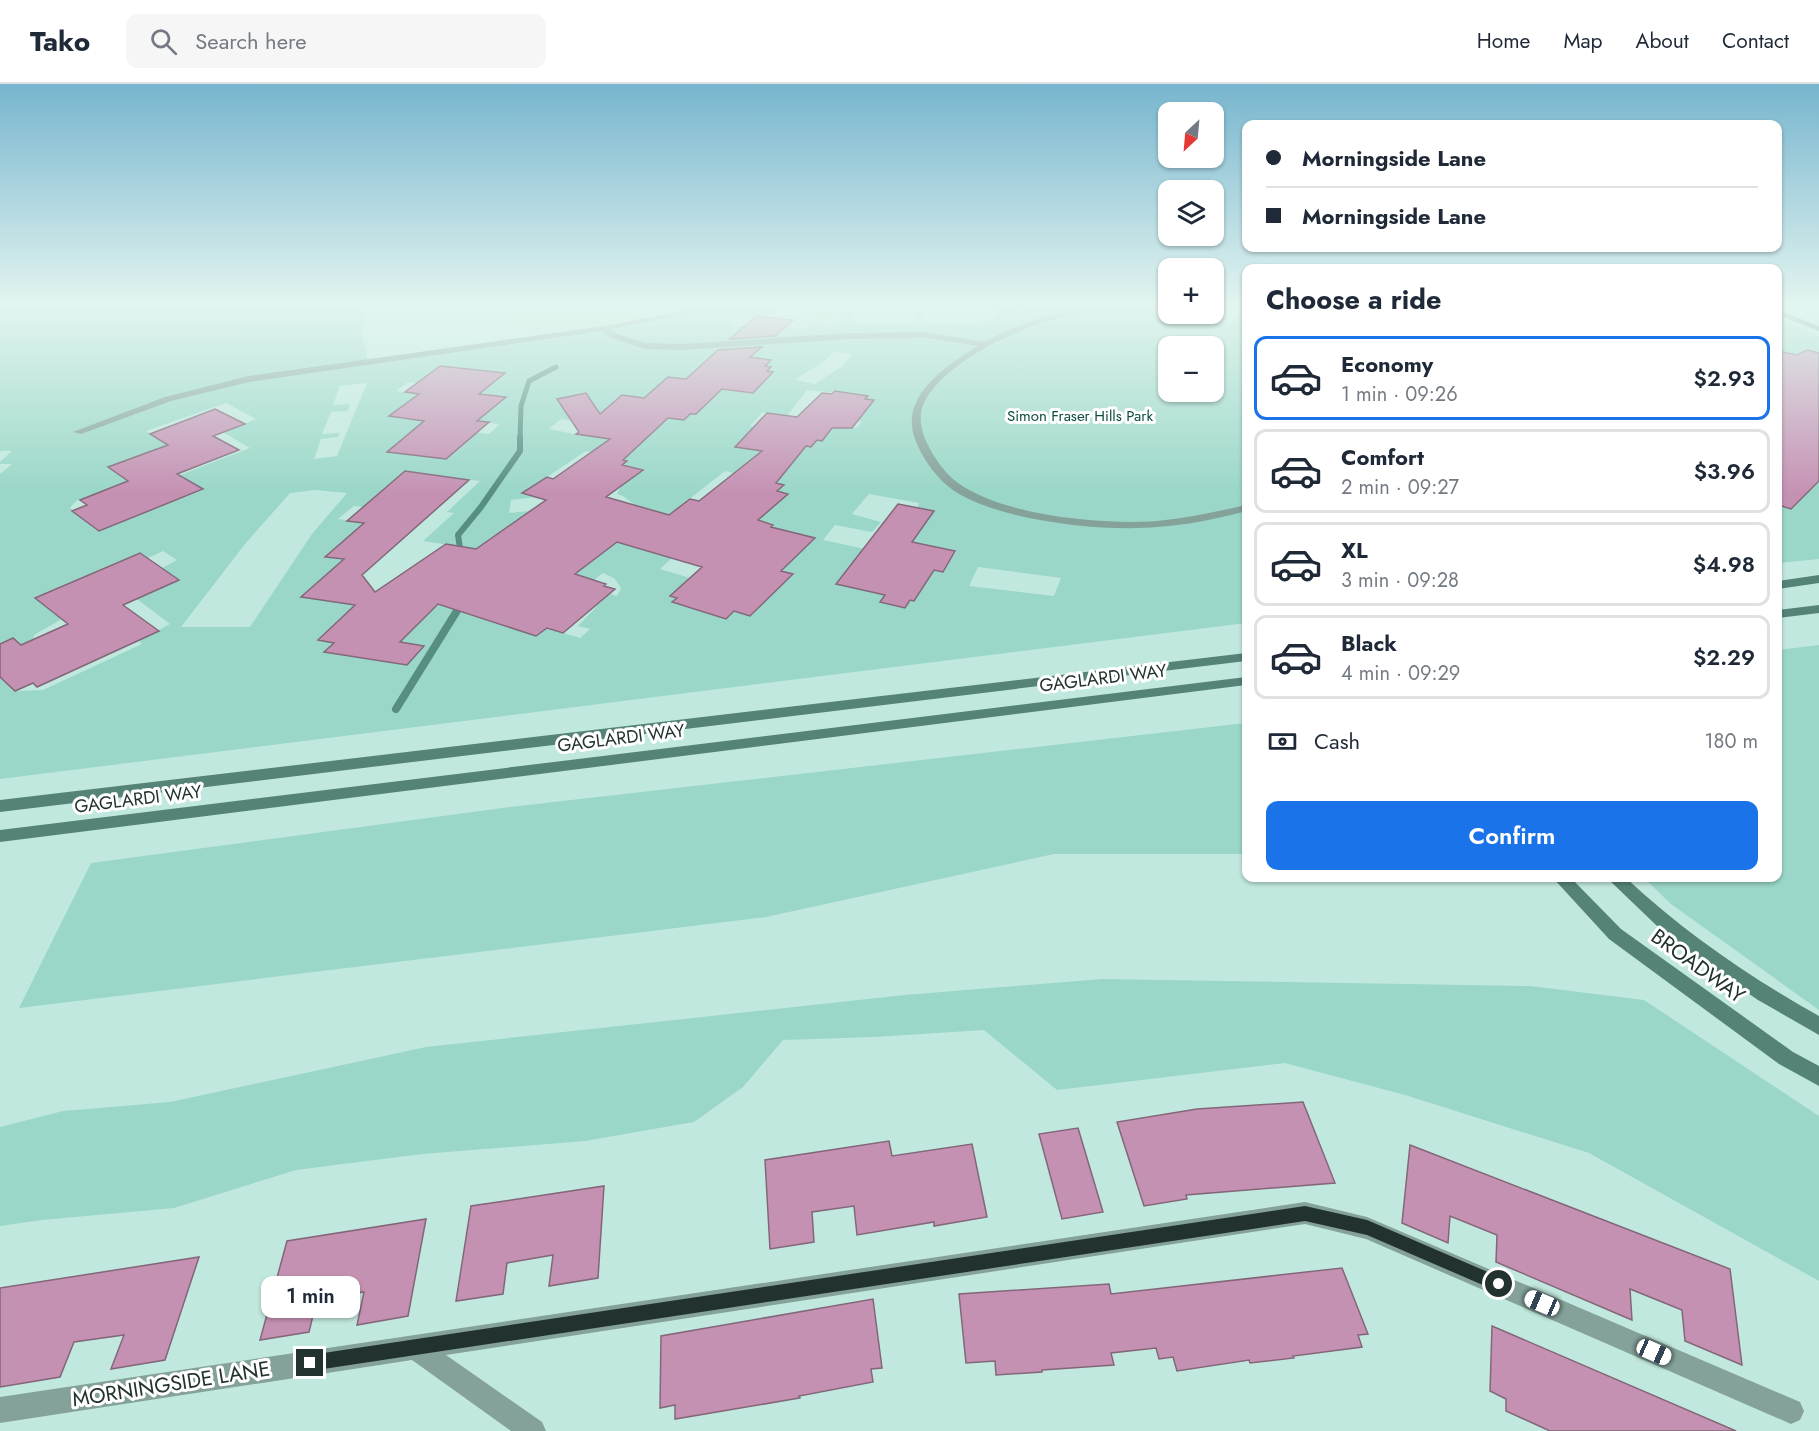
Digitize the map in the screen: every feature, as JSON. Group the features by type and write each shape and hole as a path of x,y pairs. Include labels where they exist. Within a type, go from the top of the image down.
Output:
{"main road":[{"path":"1782,584 1819,579"},
{"path":"1782,614 1819,609"},
{"name":"GAGLARDI WAY","path":"0,806 1242,657"},
{"name":"GAGLARDI WAY","path":"0,836 1242,681"},
{"name":"BROADWAY","path":"1565,882 1615,934 1786,1058 1819,1077"},
{"name":"BROADWAY","path":"1619,882 1652,913 1715,961 1793,1012 1819,1026"}],"street":[{"path":"78,432 168,399 191,393 253,379 345,368"},
{"path":"954,368 927,390 917,406 916,422 920,440 933,467 956,487 988,502 1023,513 1065,521 1157,525 1189,522 1242,509"},
{"name":"MORNINGSIDE LANE","path":"0,1410 1305,1214 1367,1227 1791,1411"},
{"path":"414,1347 532,1431"}],"green space":[{"name":"Simon Fraser Hills Park","path":"0,368 698,368 686,379 668,377 647,398 600,415 575,414 568,420 561,419 549,429 579,435 587,428 624,433 599,454 586,451 523,493 537,497 511,500 509,513 530,511 488,540 547,628 580,638 590,629 578,626 610,594 617,596 621,588 614,578 603,573 594,580 575,574 614,543 635,505 617,494 621,486 642,470 622,465 612,458 667,418 696,414 722,389 757,389 773,373 767,371 766,368 813,368 796,380 815,384 840,368 1158,368 1158,402 1224,402 1224,368 1242,368 1242,624 0,779 0,677 15,691 43,690 142,644 139,641 170,624 137,599 179,580 162,568 177,560 163,551 148,558 140,553 36,597 62,619 34,635 32,644 25,647 13,638 0,644 0,474 12,464 0,464 12,451 0,451","holes":["504,373 495,382 474,379 464,392 505,397 458,419 500,424 489,434 465,431 465,443 460,448 388,452 424,421 396,418 431,395 396,391 408,382 427,383","367,383 337,456 314,459 321,439 338,437 340,433 322,434 331,412 348,411 350,404 333,405 340,386","807,390 867,396 849,419 862,422 856,428 843,426 840,429 813,425 822,441 817,440 811,447 769,429 750,426 763,412 787,416","226,403 256,419 223,432 250,448 180,475 203,490 154,509 147,505 127,520 100,531 70,508 76,501 90,496 102,503 136,485 109,467 170,446 146,431","725,471 783,485 777,491 788,494 772,508 734,514 782,529 781,571 792,574 751,605 759,608 751,616 734,611 726,619 673,603 677,598 670,595 682,585 692,588 697,580 660,569 672,558 655,553 678,534 669,515","422,474 480,481 447,512 454,513 423,541 449,545 449,593 419,623 404,621 392,641 418,645 421,650 407,665 325,652 334,643 319,640 366,606 301,597 368,563 326,555 341,542 351,544 379,525 338,519 354,506 365,507 391,483","315,490 347,493 312,534 250,627 181,627 245,544 290,493","869,494 919,503 907,541 956,552 942,572 928,569 914,601 910,600 905,608 881,602 885,595 894,555 823,540 835,525 872,532 881,522 852,514","978,567 1061,578 1054,596 969,586"]},
{"path":"1782,368 1819,368 1819,389 1782,388"},
{"path":"1782,468 1819,480 1819,559 1782,563 1782,508 1791,509 1815,485 1782,473"},
{"path":"1819,645 1819,1010 1671,904 1648,882 1782,882 1782,650"},
{"path":"1242,723 1242,854 1054,854 766,917 19,1008 91,863 510,807"},
{"path":"1102,979 1530,986 1644,1000 1819,1116 1819,1281 1589,1153 1405,1095 1285,1063 1057,1090 984,1030 783,1040 743,1087 694,1122 585,1141 422,1154 296,1170 174,1208 0,1226 0,1127 63,1111 170,1102 426,1047 905,995"}],"building":[{"path":"437,368 505,373 479,394 506,397 477,421 489,422 446,459 387,452 424,421 389,416 419,394 405,392"},
{"path":"698,368 770,368 767,371 773,372 753,393 722,389 696,414 690,414 684,420 668,418 623,460 627,461 622,465 643,470 606,497 669,515 690,499 699,501 762,451 735,447 767,413 797,417 822,393 832,394 835,391 868,396 865,399 874,400 852,428 832,428 822,441 817,440 811,447 806,446 776,483 784,485 777,491 788,494 758,520 773,525 771,527 815,538 781,571 793,574 750,616 734,611 726,619 672,602 677,598 670,596 702,567 617,542 575,574 615,589 563,633 547,628 536,636 438,604 400,642 424,646 407,665 324,652 334,643 318,640 355,605 301,597 344,559 325,557 364,523 347,521 405,471 469,480 362,575 375,592 446,544 476,549 546,500 522,493 547,477 553,479 610,439 576,434 579,432 557,399 586,393 600,414 622,395 644,398 668,377 686,379"},
{"path":"1782,368 1819,368 1819,481 1791,509 1782,506"},
{"path":"215,409 245,424 213,436 239,450 177,474 203,489 99,531 72,511 87,505 80,500 128,481 108,467 168,445 150,434"},
{"path":"898,504 934,511 912,542 955,551 943,572 934,570 914,601 910,600 905,608 880,602 885,595 836,584"},
{"path":"140,553 179,580 123,605 159,631 37,687 33,683 15,691 0,677 0,644 13,638 21,645 68,624 35,598"},
{"path":"1303,1102 1335,1183 1186,1195 1187,1199 1144,1206 1117,1122 1197,1109"},
{"path":"1078,1128 1103,1212 1062,1219 1039,1134"},
{"path":"889,1141 892,1156 972,1144 987,1217 934,1226 934,1222 857,1235 854,1206 812,1212 814,1242 770,1249 765,1160"},
{"path":"1410,1145 1730,1269 1742,1365 1685,1341 1682,1310 1630,1289 1632,1320 1496,1262 1497,1235 1450,1216 1448,1243 1402,1223"},
{"path":"604,1186 598,1278 549,1286 553,1255 507,1263 503,1294 456,1301 471,1206"},
{"path":"426,1219 408,1316 357,1325 364,1292 317,1299 309,1332 260,1340 287,1241"},
{"path":"199,1257 165,1360 111,1369 124,1335 74,1342 60,1377 0,1387 0,1288"},
{"path":"1342,1268 1368,1334 1358,1335 1362,1347 1293,1356 1294,1358 1250,1363 1249,1360 1177,1371 1173,1357 1159,1359 1156,1348 1111,1353 1114,1365 1042,1370 1042,1372 996,1375 995,1361 966,1363 959,1294 1109,1284 1111,1294"},
{"path":"873,1299 882,1368 871,1369 873,1382 799,1396 800,1398 675,1419 675,1405 660,1408 661,1336"},
{"path":"1492,1326 1736,1431 1550,1431 1506,1411 1506,1399 1490,1391"}],"waterway":[{"path":"520,439 521,406 529,381 554,368"},
{"path":"461,555 458,535 481,507 520,451 520,439"},
{"path":"459,607 462,602"},
{"path":"396,709 460,606"}],"route":[{"path":"310,1363 1305,1214 1367,1227 1499,1284"}]}
